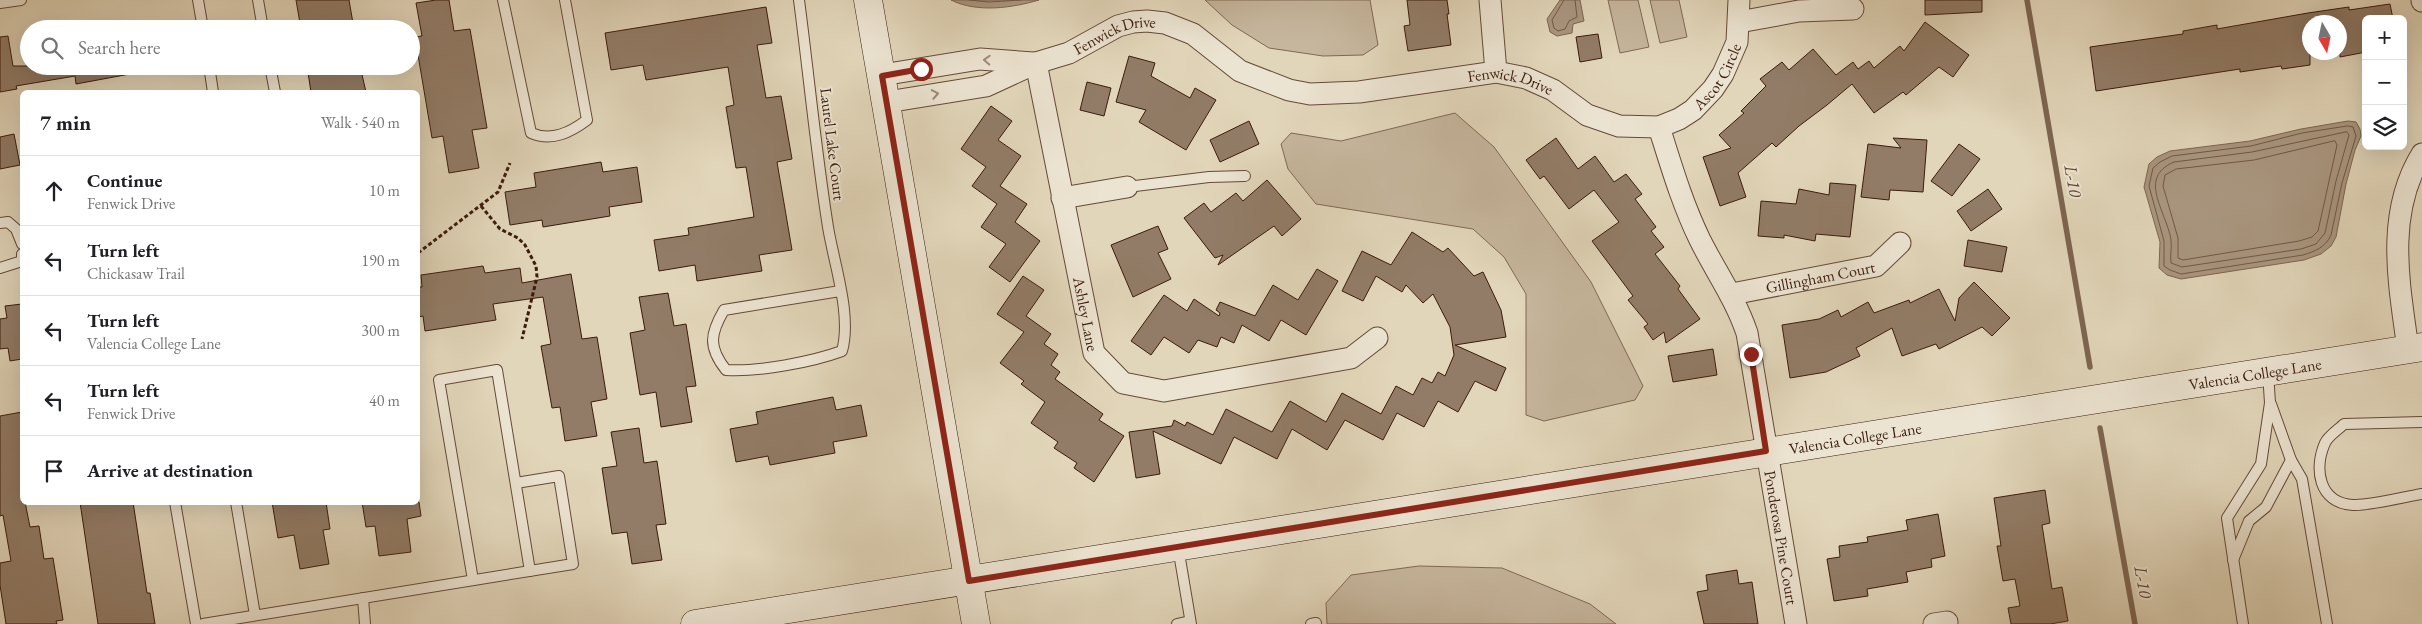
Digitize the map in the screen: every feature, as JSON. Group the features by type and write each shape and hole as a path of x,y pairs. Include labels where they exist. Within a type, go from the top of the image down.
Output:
{"street":[{"path":"868,0 976,624"},
{"path":"1490,0 1496,72"},
{"name":"Ascot Circle","path":"1659,127 1694,110 1713,89 1737,42 1739,0"},
{"path":"1739,22 1799,11 1853,9"},
{"name":"Fenwick Drive","path":"887,102 986,86 1036,63 1069,53 1118,26 1147,21 1165,23 1193,34 1228,63 1251,77 1289,90 1310,94 1359,92 1496,72 1526,78 1553,90 1586,114 1620,126 1659,127"},
{"name":"Fenwick Drive","path":"882,76 980,59 1036,63"},
{"name":"Ashley Lane","path":"1036,63 1094,353 1123,383 1164,391 1295,368 1351,358 1377,338"},
{"path":"1659,127 1688,213 1700,241 1732,294 1747,333 1766,451"},
{"path":"2415,348 2396,257 2400,213 2411,172 2422,154"},
{"path":"1062,198 1127,187"},
{"name":"Gillingham Court","path":"1732,294 1876,266 1900,243"},
{"name":"Valencia College Lane","path":"695,624 2415,348"},
{"name":"Ponderosa Pine Court","path":"1766,451 1796,624"}],"lane":[{"path":"0,4 21,0"},
{"path":"198,0 201,20"},
{"path":"258,0 262,20"},
{"path":"503,0 532,133 542,138 572,131 587,120 565,0"},
{"name":"Laurel Lake Court","path":"800,0 828,226 840,291 847,334 842,351 828,356 744,371 726,370 716,357 712,330 724,310 840,291"},
{"path":"210,75 213,90"},
{"path":"271,75 274,90"},
{"path":"1127,187 1209,177 1245,176"},
{"path":"0,223 8,222 16,229 20,239"},
{"path":"0,268 20,262"},
{"path":"473,580 439,380 497,370 530,571"},
{"path":"2243,624 2227,518 2261,464 2270,403 2268,371"},
{"path":"2270,403 2291,460 2302,479 2327,624"},
{"path":"2422,422 2344,424 2325,441 2318,473 2322,488 2338,501 2352,505 2422,494"},
{"path":"2232,561 2249,521 2266,507 2291,460"},
{"path":"203,624 573,564 559,476 516,483"},
{"path":"176,505 196,624"},
{"path":"236,505 255,616"},
{"path":"1177,624 1191,622 1178,546"},
{"path":"363,598 365,624"}],"path":[{"path":"420,252 498,192 510,163"},
{"path":"481,206 500,229 518,238 525,245 536,266 538,277 522,339"}],"shaded area":[{"path":"1205,0 1370,0 1378,45 1363,55 1323,56 1269,48 1232,25"},
{"path":"1608,0 1638,0 1649,47 1620,53"},
{"path":"1650,0 1679,0 1687,37 1660,43"},
{"path":"1455,113 1494,147 1591,282 1643,386 1635,400 1544,421 1526,415 1526,294 1504,257 1473,229 1316,204 1288,169 1281,144 1291,133 1341,141"},
{"path":"1419,566 1502,568 1590,604 1616,624 1327,624 1326,603 1351,575"}],"water":[{"path":"951,0 1039,0 1006,7 983,8 972,7"},
{"path":"1560,0 1580,0 1584,21 1573,24 1572,33 1557,36 1550,32 1547,19"},
{"path":"2348,121 2356,122 2361,136 2355,150 2346,184 2336,237 2331,246 2321,254 2304,260 2181,279 2167,275 2159,268 2160,242 2144,187 2149,164 2157,157 2170,151 2250,141 2301,129"}],"building":[{"path":"296,0 349,0 352,20 299,20"},
{"path":"449,0 454,31 470,29 487,128 472,130 479,168 449,173 443,136 432,138 420,67 420,36 422,36 416,3"},
{"path":"1407,0 1447,0 1451,45 1408,51 1404,26 1410,25"},
{"path":"1925,0 1982,0 1982,12 1925,15"},
{"path":"2390,4 2392,15 2362,15 2362,53 2347,56 2347,15 2302,15 2302,60 2310,60 2310,65 2282,69 2281,66 2240,72 2240,69 2096,91 2090,47 2183,34 2183,31 2217,25 2217,29 2349,7 2349,10"},
{"path":"766,7 772,43 757,45 766,98 781,96 792,159 777,162 792,250 759,255 762,271 697,281 695,265 659,271 654,240 689,235 688,228 754,217 746,167 736,168 726,107 734,105 728,67 646,80 643,65 611,70 605,33"},
{"path":"1925,22 1969,55 1953,77 1939,67 1906,95 1903,92 1874,113 1852,84 1776,147 1772,143 1738,173 1746,197 1720,206 1703,157 1731,148 1719,135 1744,113 1741,111 1766,86 1760,79 1782,62 1789,70 1813,49 1836,75 1853,62 1858,69 1869,61 1874,68 1900,46 1904,51"},
{"path":"1598,34 1602,58 1580,62 1576,37"},
{"path":"8,36 13,66 20,66 20,75 125,75 76,84 75,76 16,86 17,89 0,92 0,37"},
{"path":"1129,56 1155,63 1151,76 1190,98 1195,88 1216,100 1186,150 1139,122 1146,110 1116,102"},
{"path":"308,75 362,75 366,90 311,90"},
{"path":"1087,82 1111,88 1104,116 1080,110"},
{"path":"991,106 1012,121 998,140 1021,156 1000,186 1027,204 1015,222 1040,241 1010,282 989,267 1006,244 981,227 997,204 972,186 986,167 961,149"},
{"path":"1249,121 1259,144 1220,162 1210,140"},
{"path":"14,134 20,165 0,169 0,137"},
{"path":"1556,138 1578,169 1595,156 1614,182 1626,174 1642,194 1635,199 1656,227 1651,231 1664,247 1655,254 1680,286 1678,289 1700,319 1666,343 1664,332 1653,340 1644,327 1648,324 1628,300 1633,296 1592,241 1619,222 1594,190 1569,209 1544,176 1540,179 1526,160"},
{"path":"1893,138 1927,140 1923,192 1890,190 1889,200 1861,197 1868,144 1901,148"},
{"path":"1959,144 1980,159 1952,196 1931,181"},
{"path":"601,162 603,172 637,167 642,202 609,207 610,216 543,227 542,220 510,225 505,192 536,187 534,173"},
{"path":"1267,180 1301,219 1282,236 1274,226 1218,265 1223,255 1215,258 1184,218 1204,203 1211,212 1236,193 1243,201"},
{"path":"1830,183 1856,185 1850,237 1816,234 1815,241 1784,235 1784,238 1758,236 1761,201 1796,204 1799,189 1829,195"},
{"path":"1988,189 2002,209 1971,231 1957,211"},
{"path":"1158,226 1168,249 1158,253 1171,279 1133,297 1111,245"},
{"path":"1412,232 1443,252 1448,248 1474,276 1483,272 1501,310 1506,337 1455,345 1506,368 1496,391 1475,381 1458,412 1438,401 1424,427 1397,413 1383,440 1345,420 1327,450 1292,429 1277,459 1234,437 1221,464 1153,431 1160,474 1136,478 1129,432 1172,426 1174,420 1185,426 1187,422 1213,435 1226,409 1272,432 1290,401 1326,422 1342,393 1381,414 1396,386 1413,395 1422,378 1432,383 1438,372 1445,376 1454,355 1450,327 1433,294 1423,303 1406,285 1402,292 1376,276 1363,301 1342,291 1362,251 1391,265"},
{"path":"1968,240 2007,247 2002,272 1964,266"},
{"path":"483,266 485,273 520,268 522,283 571,274 582,339 597,337 607,399 591,402 597,436 565,441 560,407 552,408 541,346 551,344 543,297 493,304 496,320 425,331 423,316 420,317 421,275"},
{"path":"1317,269 1338,281 1306,335 1281,320 1269,341 1242,325 1234,343 1221,337 1217,347 1198,340 1189,353 1164,337 1151,355 1131,341 1164,295 1187,311 1194,299 1219,316 1220,313 1216,310 1220,302 1255,316 1273,285 1298,300"},
{"path":"1023,276 1044,290 1026,316 1051,334 1044,344 1058,354 1051,365 1060,372 1055,379 1103,414 1099,420 1124,436 1094,482 1074,468 1077,463 1054,448 1058,442 1031,423 1045,402 1021,384 1024,381 1000,363 1024,332 997,314"},
{"path":"1974,282 2010,318 1992,336 1982,327 1939,349 1936,344 1902,356 1892,328 1856,348 1860,356 1826,372 1790,378 1782,325 1819,319 1838,310 1841,317 1868,302 1874,313 1909,300 1910,303 1939,289 1955,321 1959,298"},
{"path":"668,293 674,326 686,324 696,386 686,387 692,422 661,427 656,392 640,395 630,333 645,330 639,297"},
{"path":"20,304 20,359 10,361 8,348 0,349 0,319 7,318 5,306"},
{"path":"1713,349 1717,375 1673,382 1668,356"},
{"path":"833,397 836,410 861,405 867,436 833,442 835,453 770,465 768,456 736,462 730,429 758,424 756,412"},
{"path":"20,412 20,505 26,505 30,527 39,526 44,559 53,558 63,620 56,621 57,624 6,624 0,585 0,563 11,561 3,515 0,516 0,416"},
{"path":"639,428 644,463 657,461 666,524 656,525 662,560 632,564 627,532 612,534 602,468 617,466 611,432"},
{"path":"2045,490 2050,523 2042,525 2052,589 2062,587 2068,621 2050,624 2011,624 2008,608 2020,606 2015,579 2003,581 1997,546 2001,546 1994,498"},
{"path":"80,505 133,505 147,593 150,593 155,624 98,624"},
{"path":"272,505 326,505 330,529 323,530 329,564 300,569 294,535 278,538"},
{"path":"362,505 419,505 421,516 407,519 411,552 379,556 375,526 366,527"},
{"path":"1938,514 1945,556 1931,559 1932,567 1906,572 1908,582 1867,589 1868,596 1834,601 1827,559 1840,557 1839,546 1868,542 1867,537 1908,530 1906,520"},
{"path":"1737,570 1739,584 1752,582 1758,624 1704,624 1697,592 1708,590 1706,575"}],"waterway":[{"name":"L-10","path":"2027,0 2090,367"},
{"name":"L-10","path":"2100,428 2135,624"}],"route":[{"path":"921,69 882,76 969,581 1766,451 1751,354"}]}
